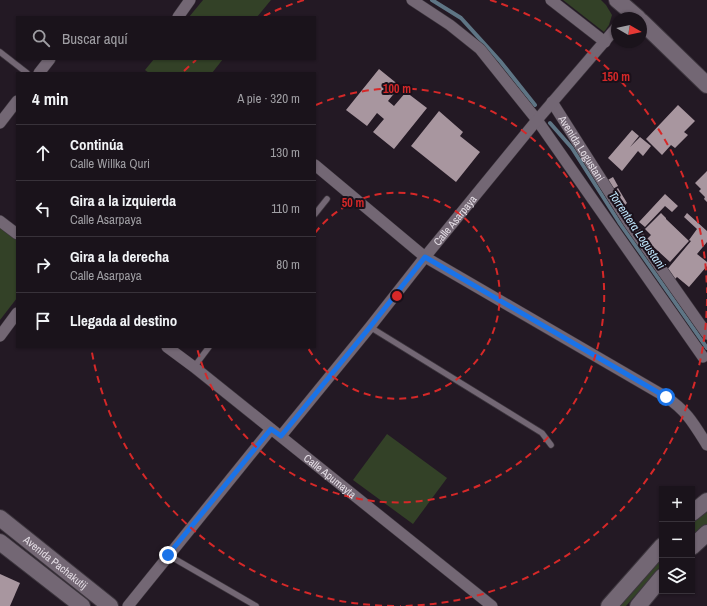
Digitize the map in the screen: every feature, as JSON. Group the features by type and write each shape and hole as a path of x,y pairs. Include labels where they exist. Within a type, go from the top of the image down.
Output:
{"main road":[{"path":"617,0 628,12"},
{"path":"647,30 707,85"},
{"path":"695,511 707,502"},
{"name":"Avenida Pachakutij","path":"0,518 110,606"},
{"path":"695,544 707,533"},
{"name":"Avenida Pachakutij","path":"0,542 82,606"},
{"path":"609,606 659,549"},
{"path":"638,606 659,581"}],"street":[{"path":"179,16 190,0"},
{"path":"412,0 450,25 480,50 537,120 703,357"},
{"path":"551,0 604,42"},
{"name":"Calle Asarpaya","path":"281,436 537,120 611,34"},
{"path":"40,72 49,60"},
{"path":"0,123 16,102"},
{"name":"Avenida Logustani","path":"552,102 629,223 707,334"},
{"path":"316,166 425,257 678,404 691,419 707,444"},
{"path":"0,221 16,233"},
{"path":"0,336 16,314"},
{"name":"Calle Apumayta","path":"168,348 281,436 492,606"},
{"path":"128,606 271,429"}],"lane":[{"path":"0,52 25,72"},
{"path":"316,213 327,199"},
{"path":"370,327 542,433 551,445"},
{"path":"194,367 208,348"},
{"path":"168,555 256,606"}],"green space":[{"path":"203,0 271,0 258,16 190,16"},
{"path":"563,0 601,0 611,13 609,25 604,32"},
{"path":"153,60 222,60 213,72 148,72 145,70"},
{"path":"0,227 16,239 16,299 0,320"},
{"path":"387,434 447,478 413,524 353,480"},
{"path":"707,510 707,524 695,534 695,520"},
{"path":"659,558 659,568 626,606 618,606"}],"building":[{"path":"379,69 400,86 388,101 394,106 406,92 427,108 394,149 373,132 384,119 377,113 367,126 346,110"},
{"path":"678,105 695,121 684,132 688,135 675,148 671,145 662,155 646,139"},
{"path":"439,111 463,132 460,136 480,152 456,182 411,146"},
{"path":"632,130 639,136 630,147 640,137 651,146 643,156 638,151 622,171 608,158"},
{"path":"707,171 707,202 704,199 705,197 699,191 701,189 695,183"},
{"path":"613,177 618,186 611,190 606,181"},
{"path":"618,188 627,203 621,209 611,193"},
{"path":"665,194 678,206 672,212 665,206 645,227 639,222"},
{"path":"661,213 689,241 670,262 646,240 651,235 645,229"},
{"path":"687,213 707,231 707,242 697,254 707,262 707,266 689,287 677,277 674,280 665,272 691,241 689,240 697,229 684,217"},
{"path":"0,574 20,583 10,606 0,606"}],"waterway":[{"name":"Torrentera Logustani","path":"432,0 461,18 500,61 535,105"},
{"name":"Torrentera Logustani","path":"550,123 572,148 619,222 707,348"}],"route":[{"path":"168,555 271,429 281,436 425,257 666,397"}]}
